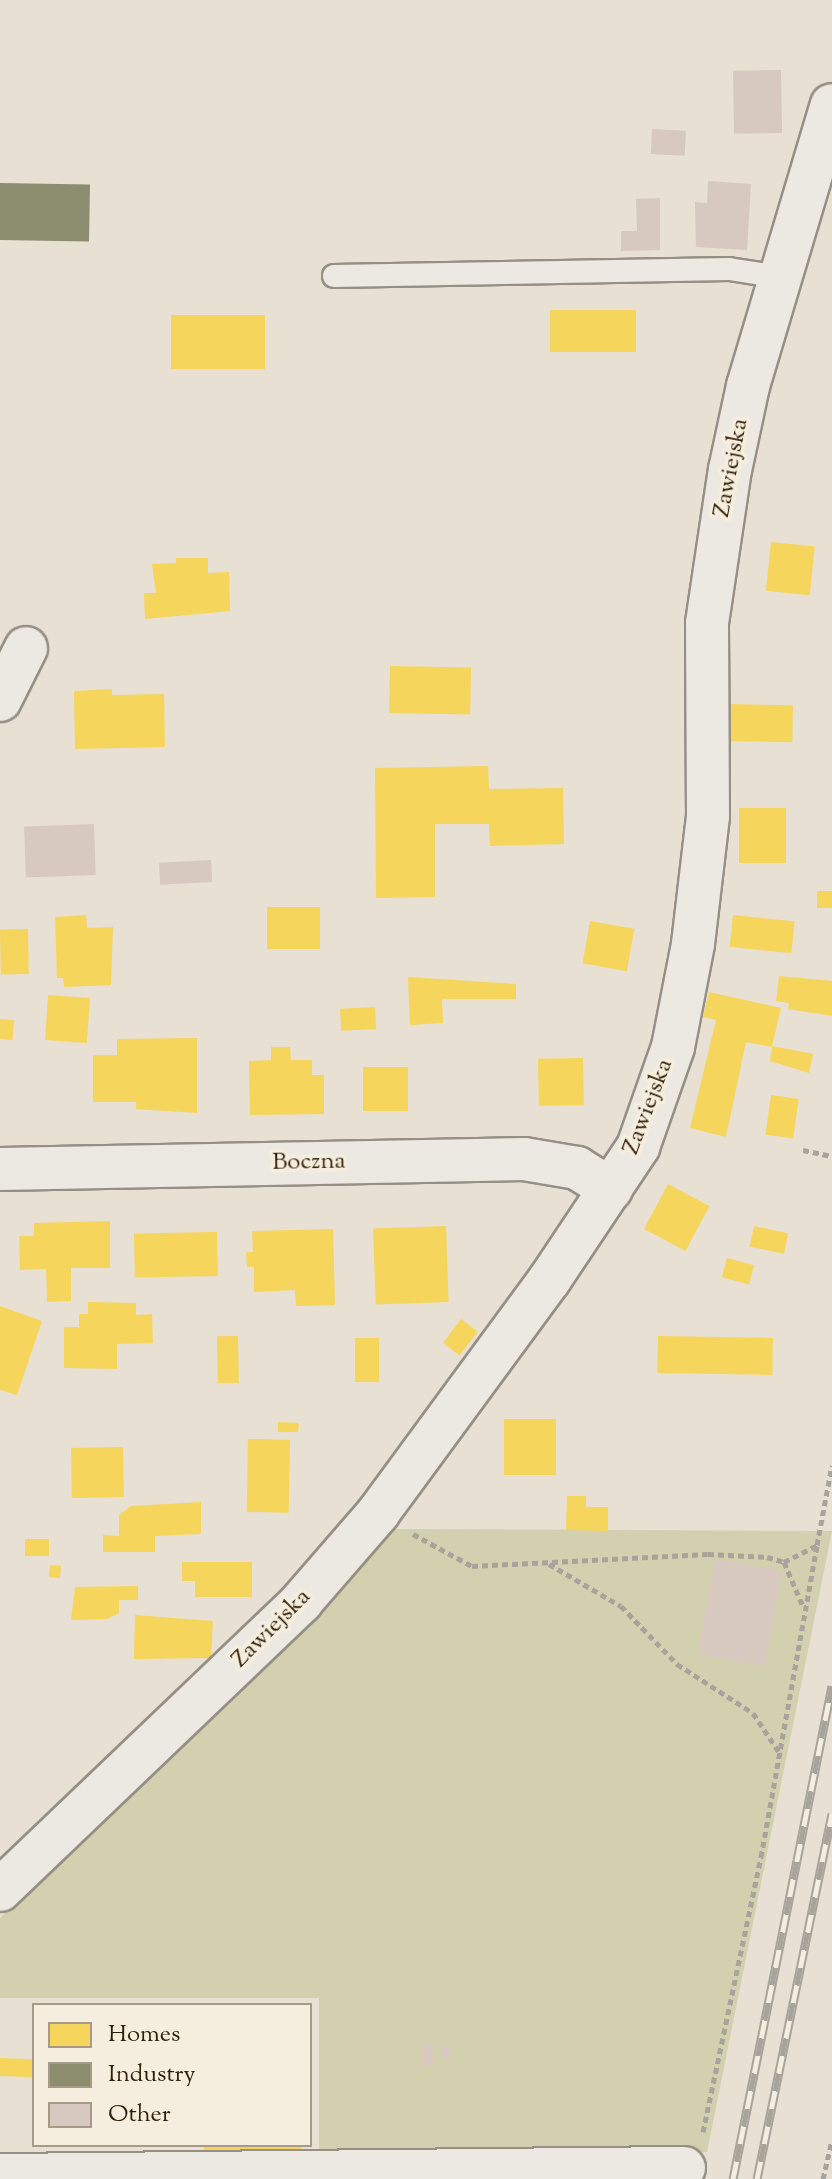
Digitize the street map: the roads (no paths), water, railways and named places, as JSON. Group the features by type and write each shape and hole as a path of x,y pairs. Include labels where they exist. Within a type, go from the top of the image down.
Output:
{"street":[{"name":"Zawiejska","path":"0,1890 301,1602 378,1513 611,1189 651,1115 683,1004 708,816 707,623 716,549 748,386 832,105"},
{"path":"0,700 26,648"},
{"name":"Boczna","path":"0,1169 524,1159 577,1168 611,1189"},
{"path":"0,2175 692,2155"}],"lane":[{"path":"334,276 729,269 781,277"}],"railway":[{"path":"733,2179 832,1686"},
{"path":"757,2179 832,1814"}]}
